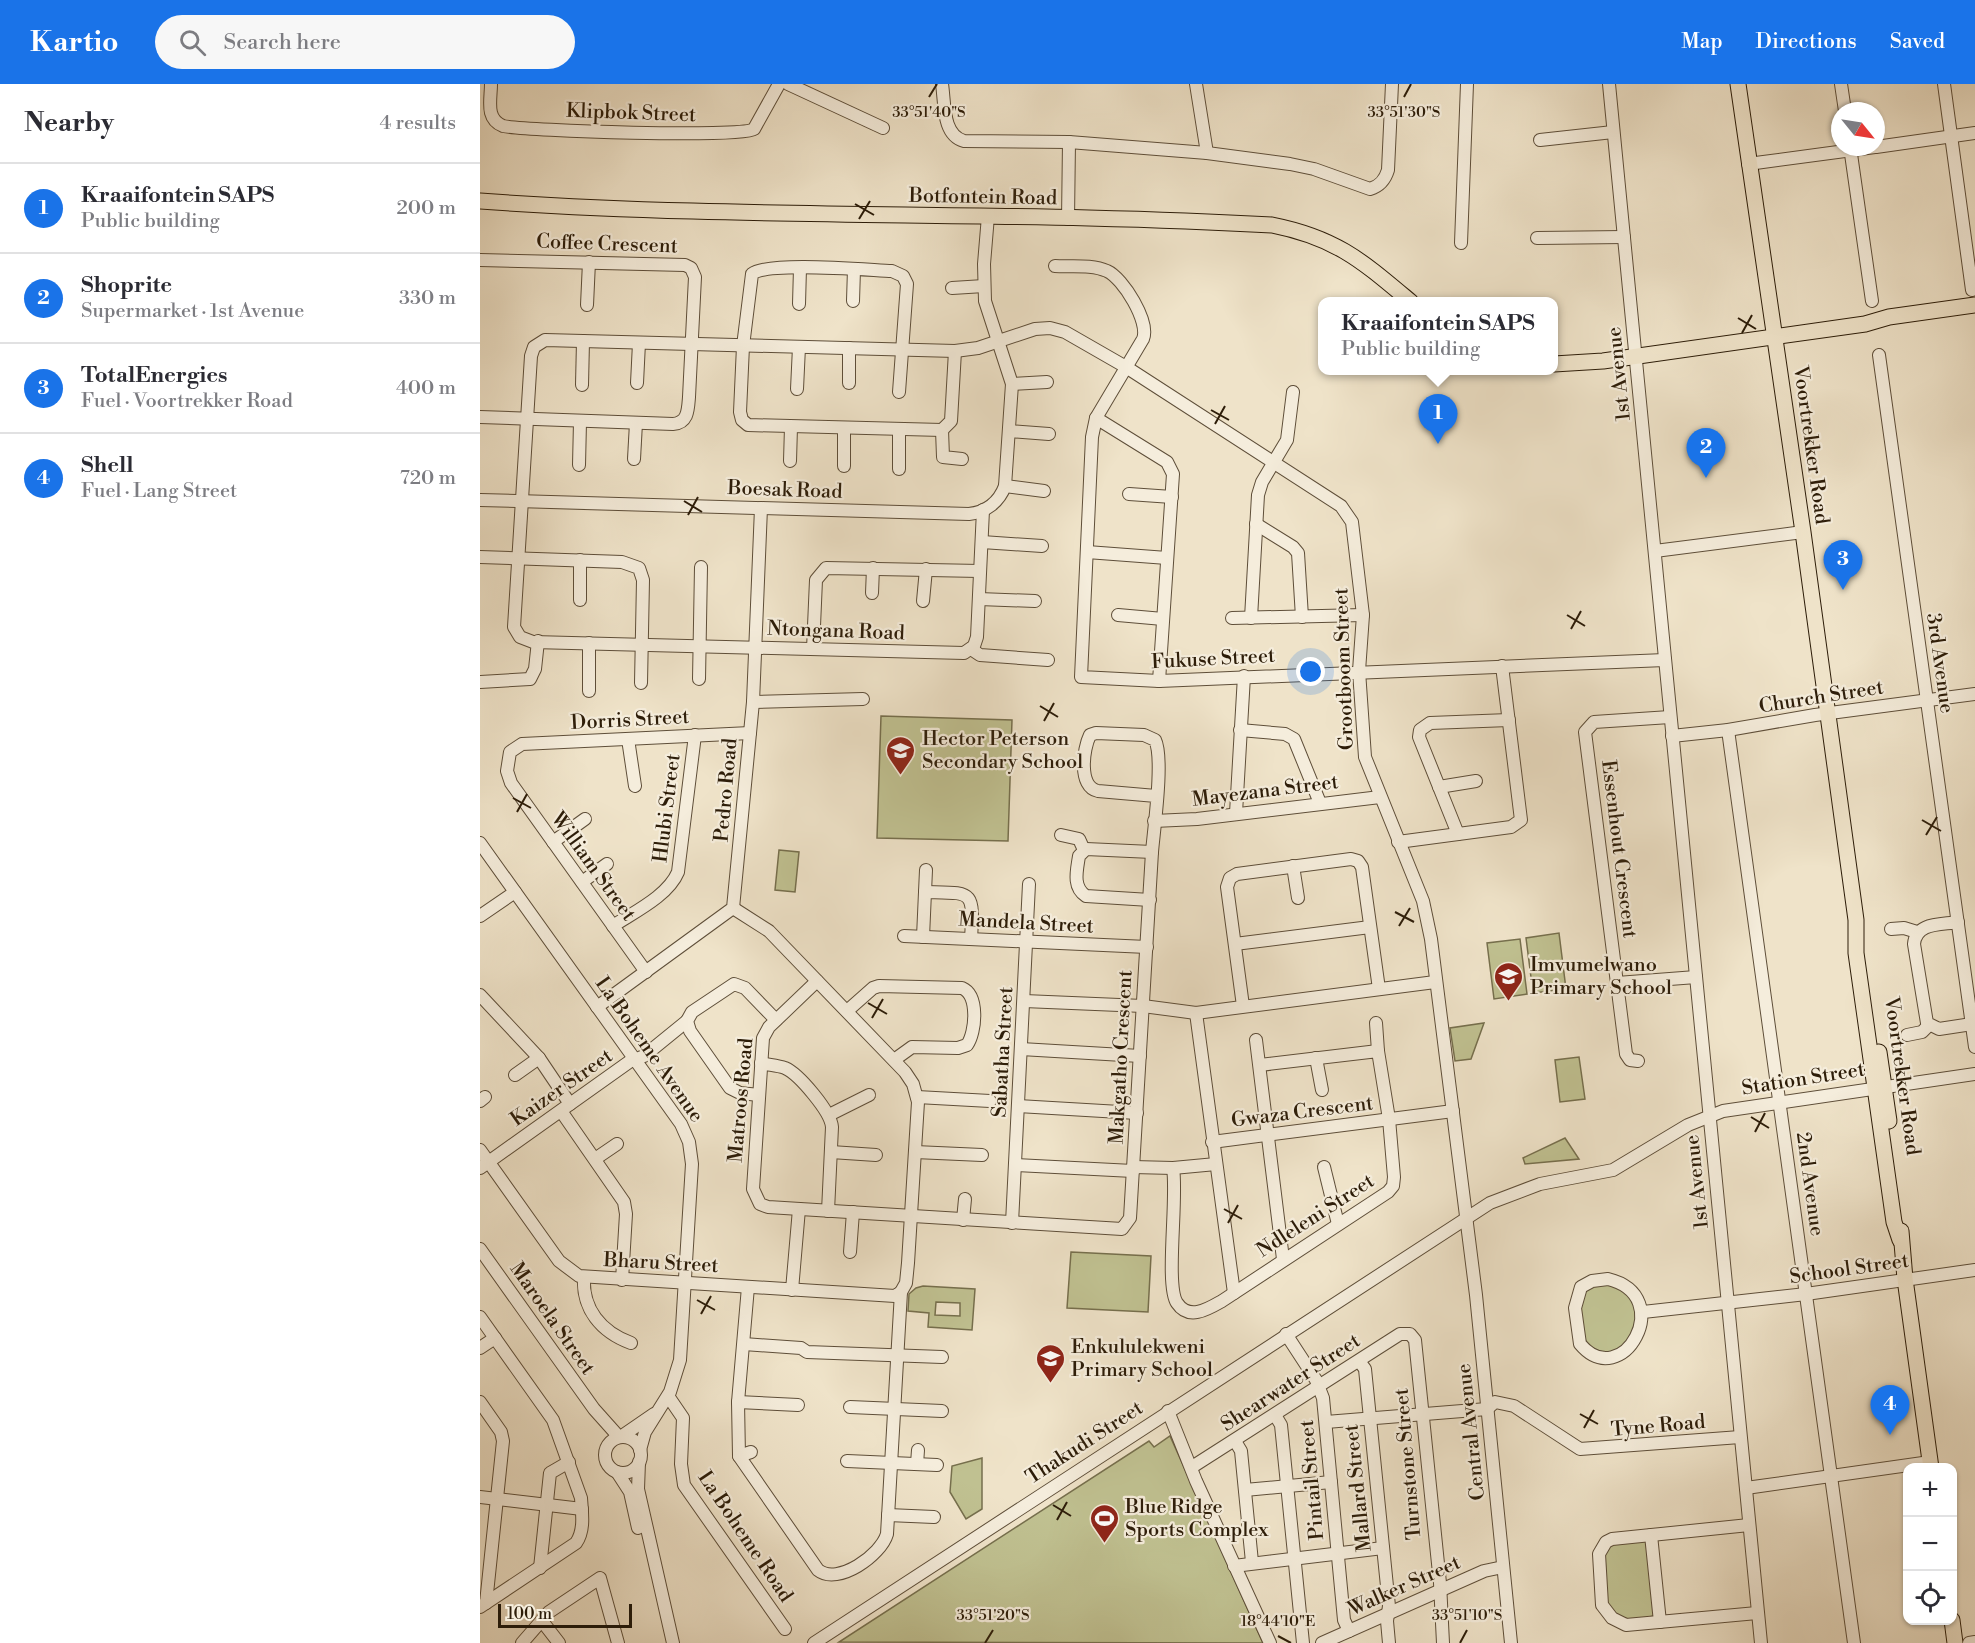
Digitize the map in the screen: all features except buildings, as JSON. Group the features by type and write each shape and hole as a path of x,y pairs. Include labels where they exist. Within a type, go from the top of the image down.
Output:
{"main road":[{"name":"Voortrekker Road","path":"1738,84 1856,920 1864,945 1894,1222 1900,1240 1930,1463"},
{"name":"Botfontein Road","path":"480,201 531,206 805,215 988,216 1272,225 1305,231 1349,252 1405,297"},
{"name":"Botfontein Road","path":"480,209 531,206"},
{"path":"1558,364 1636,356 1868,324 1974,298"},
{"path":"1868,324 1889,326 1975,315"},
{"path":"1953,1625 1955,1643"}],"street":[{"name":"Klipbok Street","path":"491,84 490,114 495,122 503,126 742,134 754,129 779,84"},
{"path":"789,84 883,128"},
{"path":"942,84 949,130 956,139 1069,142 1207,153 1314,169 1362,188 1377,187 1385,179 1388,170 1392,84"},
{"path":"1196,84 1207,153"},
{"path":"1461,243 1467,84"},
{"name":"1st Avenue","path":"1609,84 1761,1643"},
{"path":"1842,84 1844,102"},
{"path":"1944,84 1974,298"},
{"path":"1539,140 1613,132"},
{"path":"1885,146 1975,133"},
{"path":"1068,219 1069,142"},
{"path":"1748,164 1831,152"},
{"path":"1851,156 1872,301"},
{"path":"971,649 977,637 983,510 996,502 1005,486 1010,431 1011,384 985,301 988,216"},
{"path":"1537,238 1624,237"},
{"name":"Coffee Crescent","path":"480,260 685,265 691,268 695,277 693,344"},
{"path":"587,305 589,262"},
{"name":"Fukuse Street","path":"1055,266 1108,271 1123,286 1146,328 1143,339 1096,418 1092,437 1081,677 1159,681 1665,660"},
{"path":"899,392 907,284 903,276 892,271 763,267 752,274 743,346 741,418 751,426 942,430 951,421 955,351"},
{"path":"799,304 800,268"},
{"path":"852,301 854,269"},
{"path":"952,288 984,286"},
{"name":"Grootboom Street","path":"997,342 1035,329 1058,329 1126,367 1276,462 1341,506 1348,514 1352,522 1363,615 1359,671 1361,738 1365,757 1427,916 1466,1217"},
{"name":"Ntongana Road","path":"997,342 955,351 545,340 534,347 514,627 524,640 538,641 960,653 971,649 980,655 1048,660"},
{"path":"582,385 584,341"},
{"path":"637,383 639,343"},
{"path":"480,417 676,424 685,419 693,344"},
{"path":"797,389 799,346"},
{"path":"849,348 849,383"},
{"name":"3rd Avenue","path":"1879,355 1975,1047"},
{"path":"1011,384 1047,382"},
{"path":"1251,618 1259,488 1287,440 1293,392"},
{"path":"1096,418 1167,462 1173,474 1159,681"},
{"path":"579,465 580,422"},
{"path":"634,459 636,423"},
{"path":"790,461 791,427"},
{"path":"844,428 844,466"},
{"path":"899,430 899,469"},
{"path":"942,430 943,457 962,459"},
{"path":"1010,431 1049,434"},
{"path":"1005,486 1044,491"},
{"path":"1129,494 1172,497"},
{"name":"Boesak Road","path":"480,500 969,514 983,510"},
{"name":"Pedro Road","path":"733,908 753,702 761,508"},
{"path":"1256,524 1293,547 1298,553 1302,617"},
{"path":"1655,551 1803,532"},
{"path":"982,542 1042,546"},
{"path":"1087,552 1167,558"},
{"path":"480,557 633,564 643,572 641,682"},
{"path":"580,560 580,600"},
{"path":"699,679 701,567"},
{"path":"813,649 816,580 820,572 830,567 980,571"},
{"path":"872,593 873,568"},
{"path":"923,601 926,569"},
{"path":"979,599 1035,601"},
{"path":"1118,615 1163,619"},
{"path":"1232,618 1363,615"},
{"path":"480,682 530,679 535,669 538,641"},
{"path":"589,643 589,691"},
{"path":"1398,842 1512,828 1521,820 1503,666"},
{"path":"1236,813 1244,676"},
{"name":"Church Street","path":"1672,736 1975,694"},
{"path":"753,702 863,699"},
{"name":"Essenhout Crescent","path":"1638,1061 1627,1056 1585,732 1594,722 1670,717"},
{"path":"1458,834 1419,737 1422,728 1430,723 1509,720"},
{"path":"1240,730 1285,734 1294,739 1320,803"},
{"name":"2nd Avenue","path":"1728,730 1854,1643"},
{"name":"Dorris Street","path":"513,748 522,744 750,733"},
{"name":"Makgatho Crescent","path":"911,1216 1122,1228 1130,1218 1149,900 1156,796 1159,747 1155,740 1144,735 1096,733 1090,735 1087,745 1085,780 1089,788 1098,791 1156,796"},
{"name":"Hlubi Street","path":"613,926 660,894 676,878 680,867 695,735"},
{"path":"628,739 634,786"},
{"name":"William Street","path":"513,748 508,761 511,783 646,972"},
{"path":"1439,787 1476,782"},
{"name":"Mayezana Street","path":"1154,821 1380,797"},
{"path":"553,842 585,819"},
{"path":"1061,835 1079,839 1084,850"},
{"name":"La Boheme Avenue","path":"480,843 681,1124 691,1149 680,1360 668,1396 645,1432 640,1456"},
{"path":"1084,850 1152,852"},
{"path":"1084,850 1079,856 1077,882 1083,894 1149,900"},
{"path":"1243,1006 1227,887 1230,878 1237,874 1293,866 1351,859 1358,861 1362,867 1379,989"},
{"path":"582,882 607,864"},
{"path":"1293,866 1298,898"},
{"path":"923,937 926,870"},
{"name":"Sabatha Street","path":"1012,1223 1029,884"},
{"path":"480,916 515,892"},
{"path":"925,892 961,893 969,896 973,906 972,939"},
{"path":"597,1007 733,908 769,931 910,1078 917,1097 915,1152 907,1276 901,1292 887,1534 879,1549 842,1574 826,1575 815,1566 745,1454 738,1402 748,1287"},
{"path":"1958,922 1924,927 1917,932 1914,944 1924,1017 1929,1025 1939,1029 1972,1024"},
{"path":"1235,944 1370,927"},
{"path":"1891,929 1904,928 1917,932"},
{"name":"Mandela Street","path":"904,936 1147,947"},
{"path":"1617,983 1696,977"},
{"name":"Matroos Road","path":"817,981 764,1034 753,1193 764,1206 911,1216"},
{"path":"1024,1001 1143,1006 1196,1013 1436,982"},
{"name":"Kaizer Street","path":"484,1165 629,1062 636,1061 687,1021 692,1012 734,984 745,988 776,1020"},
{"path":"847,1011 873,988 879,986 962,988 971,994 973,1002 971,1036 967,1045 958,1048 909,1048 894,1060"},
{"path":"480,995 539,1058 595,1159 624,1202 626,1214 621,1280"},
{"name":"Gwaza Crescent","path":"1196,1013 1212,1142 1453,1111"},
{"path":"687,1021 690,1031 730,1088 740,1093 759,1095"},
{"path":"1376,1023 1389,1119"},
{"path":"1907,1035 1922,1032 1929,1025"},
{"path":"1256,1040 1283,1259"},
{"path":"1021,1049 1140,1056"},
{"path":"1260,1065 1378,1051"},
{"path":"515,1075 539,1058"},
{"path":"1316,1058 1322,1090"},
{"path":"761,1063 780,1066 790,1071 829,1115 832,1123 828,1210"},
{"name":"Station Street","path":"1466,1217 1490,1203 1522,1190 1623,1166 1688,1125 1709,1115 1735,1108 1975,1074"},
{"path":"829,1115 869,1095"},
{"path":"917,1097 990,1101"},
{"path":"1018,1106 1137,1113"},
{"name":"Ndleleni Street","path":"1173,1168 1176,1192 1172,1292 1181,1307 1201,1313 1388,1192 1393,1186 1389,1119"},
{"path":"1212,1142 1234,1293"},
{"path":"595,1159 617,1144"},
{"name":"Bharu Street","path":"480,1150 484,1165 560,1261 570,1271 584,1277 895,1296 901,1292"},
{"path":"831,1152 876,1155"},
{"path":"915,1152 982,1155"},
{"path":"1015,1165 1133,1169 1215,1164"},
{"path":"1324,1167 1338,1224"},
{"path":"963,1220 965,1199"},
{"path":"792,1290 799,1209"},
{"path":"850,1252 853,1212"},
{"name":"Thakudi Street","path":"814,1643 1466,1217"},
{"name":"Central Avenue","path":"1466,1217 1511,1643"},
{"name":"Maroela Street","path":"480,1249 594,1409 621,1436"},
{"name":"School Street","path":"1642,1312 1728,1304 1975,1270"},
{"path":"584,1277 584,1294 590,1311 610,1334 631,1343"},
{"path":"1608,1279 1624,1286 1640,1302 1642,1312 1635,1337 1619,1356 1605,1358 1593,1354 1580,1344 1575,1315 1576,1298 1581,1287 1592,1281 1608,1279"},
{"path":"480,1317 549,1413 570,1462 582,1509 579,1539 572,1547 483,1605"},
{"name":"Pintail Street","path":"1286,1334 1323,1398 1344,1620 1349,1631"},
{"name":"Shearwater Street","path":"1192,1467 1400,1334 1410,1334"},
{"name":"Turnstone Street","path":"1410,1334 1415,1341 1443,1643"},
{"path":"480,1348 495,1338"},
{"path":"744,1344 801,1348 807,1352 942,1357"},
{"name":"Mallard Street","path":"1359,1361 1365,1369 1389,1606 1389,1643"},
{"name":"La Boheme Road","path":"668,1396 683,1418 681,1464 684,1485 785,1629"},
{"path":"480,1402 503,1438 483,1605"},
{"path":"738,1402 798,1405"},
{"name":"Tyne Road","path":"1487,1409 1495,1402 1514,1406 1580,1449 1740,1437"},
{"path":"850,1407 895,1407 942,1411"},
{"name":"Maroela Street","path":"594,1409 605,1449"},
{"path":"1326,1422 1487,1409"},
{"path":"1168,1411 1234,1566 1270,1643"},
{"name":"La Boheme Avenue","path":"621,1436 658,1412"},
{"path":"1275,1415 1281,1425 1303,1643"},
{"path":"665,1643 630,1492 617,1472 605,1460 605,1449 608,1443 621,1436 632,1439 640,1456 638,1489 673,1643"},
{"path":"1234,1442 1241,1451 1252,1562"},
{"path":"917,1464 918,1450"},
{"path":"617,1472 632,1470 640,1456"},
{"path":"847,1461 937,1465"},
{"path":"540,1568 550,1473 570,1462"},
{"path":"1746,1488 1903,1467"},
{"path":"1245,1490 1331,1482"},
{"path":"480,1497 582,1509"},
{"path":"888,1515 934,1517"},
{"path":"1749,1525 1612,1539 1601,1548 1599,1554 1602,1605 1605,1612 1626,1625 1757,1613"},
{"path":"1651,1534 1660,1623"},
{"path":"1234,1566 1252,1562 1383,1548"},
{"name":"Walker Street","path":"1322,1643 1484,1571 1503,1567"},
{"path":"522,1643 557,1606 600,1578 618,1643"},
{"path":"542,1621 559,1643"},
{"path":"1970,1643 1975,1642"}],"green space":[{"path":"881,716 1012,720 1008,841 877,838"},
{"path":"779,850 799,852 795,892 775,890"},
{"path":"1559,933 1566,989 1533,993 1526,938"},
{"path":"1520,939 1527,994 1494,999 1487,943"},
{"path":"1484,1023 1471,1059 1455,1061 1450,1028"},
{"path":"1579,1057 1585,1099 1560,1102 1555,1060"},
{"path":"1565,1138 1579,1159 1525,1164 1523,1158"},
{"path":"1071,1252 1151,1256 1148,1312 1067,1308"},
{"path":"1596,1283 1620,1287 1639,1307 1630,1338 1624,1346 1612,1352 1605,1353 1592,1347 1583,1337 1581,1330 1581,1293"},
{"path":"923,1286 975,1289 972,1330 928,1327 929,1313 908,1311 909,1294","holes":["936,1302 960,1303 960,1316 935,1315"]},
{"name":"Blue Ridge Sports Complex","path":"1170,1436 1263,1643 839,1642 1149,1441 1154,1447"},
{"path":"982,1458 982,1509 966,1519 950,1492 952,1466"},
{"path":"1646,1541 1654,1616 1634,1620 1619,1618 1606,1603 1605,1550 1612,1543"}],"place":[{"name":"Kraaifontein SAPS","path":"1438,444"},
{"name":"Shoprite","path":"1706,478"},
{"name":"TotalEnergies","path":"1843,590"},
{"name":"Hector Peterson Secondary School","path":"901,776"},
{"name":"Imvumelwano Primary School","path":"1509,1002"},
{"name":"Enkululekweni Primary School","path":"1050,1384"},
{"name":"Shell","path":"1890,1435"},
{"name":"Blue Ridge Sports Complex","path":"1104,1544"}]}
